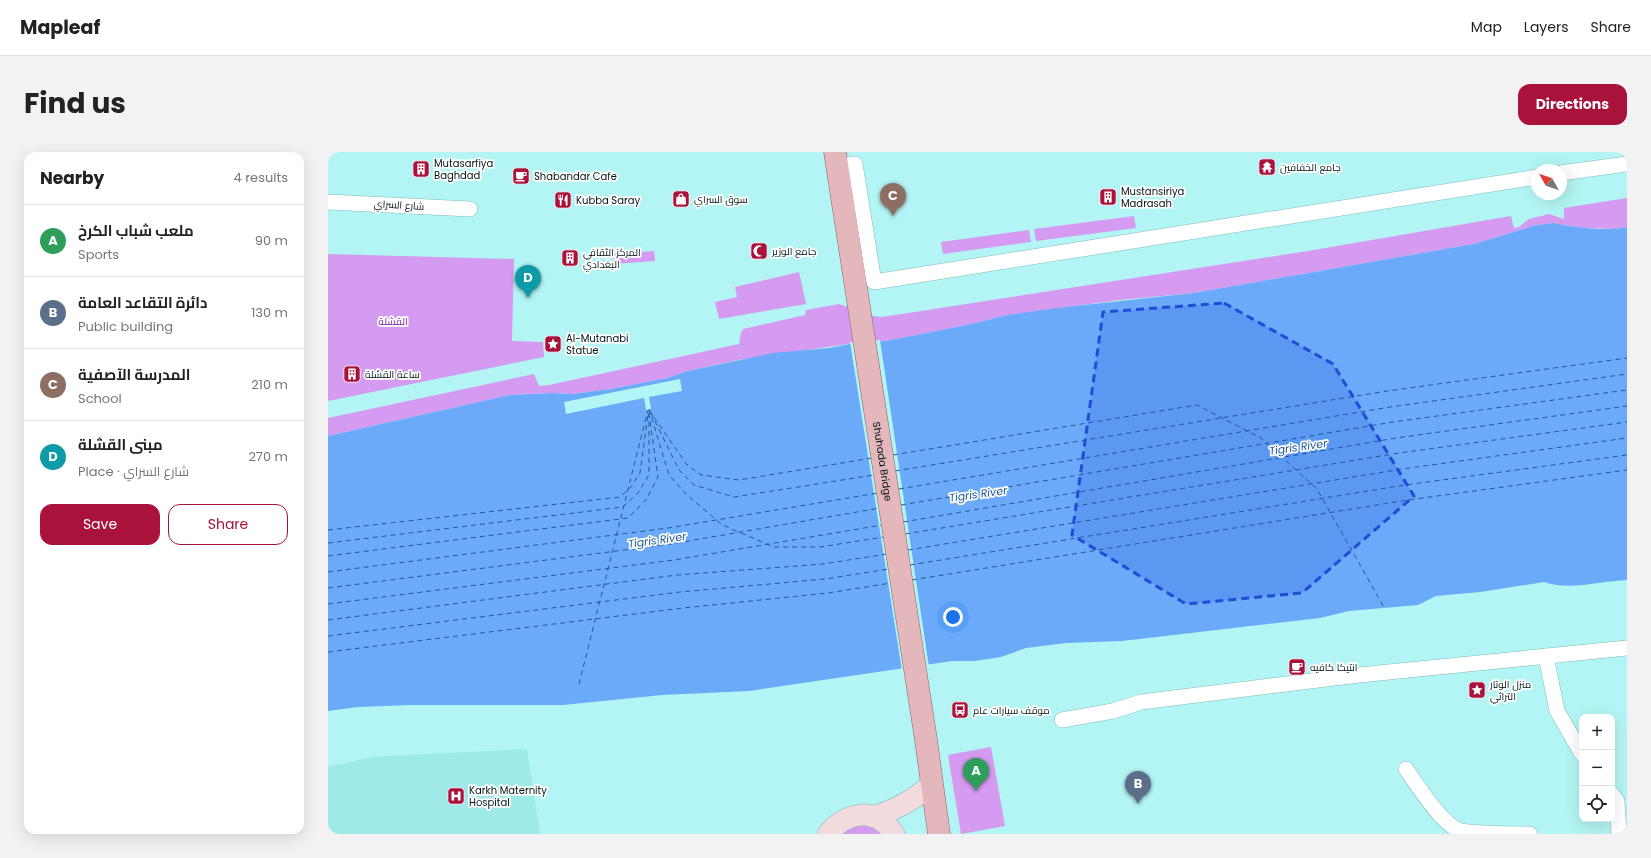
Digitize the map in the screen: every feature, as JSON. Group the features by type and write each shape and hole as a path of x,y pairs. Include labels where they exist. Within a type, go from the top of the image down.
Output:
{"main road":[{"name":"Shuhada Bridge","path":"838,167 926,740 939,834"}],"street":[{"path":"838,167 855,164 874,282 1531,178"},
{"path":"1567,172 1627,164"},
{"name":"شارع السراي","path":"328,202 470,209"},
{"path":"1062,720 1113,711 1142,702 1359,675 1627,648"},
{"path":"1546,656 1557,711 1580,750"},
{"path":"1406,769 1432,806 1450,825 1461,831 1476,834 1530,834"},
{"path":"828,834 835,826 846,818 859,815 873,816 905,804 932,784"},
{"path":"1619,798 1619,834"},
{"path":"873,816 886,824 894,834"}],"highlighted area":[{"path":"1224,303 1333,364 1414,496 1302,593 1186,604 1072,535 1103,312"}],"shaded area":[{"name":"Karkh Maternity Hospital","path":"527,749 540,834 328,834 328,767 372,757"}],"green space":[{"path":"1627,198 1627,227 1615,229 1583,228 1552,223 1533,226 1474,244 1194,293 1120,300 1008,315 967,325 886,341 855,343 738,360 688,371 667,378 611,389 573,394 552,393 510,395 328,436 328,418 534,374 539,386 549,385 739,344 743,329 805,315 806,310 839,304 873,316 882,317 1308,251 1511,216 1514,228 1519,227 1529,219 1549,214 1564,219 1564,208"},
{"path":"1134,216 1136,228 1036,241 1034,229"},
{"path":"1029,230 1031,242 943,254 941,242"},
{"path":"654,251 655,261 614,264 613,254"},
{"name":"القشلة","path":"328,254 514,259 512,341 543,342 544,357 328,401"},
{"path":"799,272 806,304 719,319 715,302 737,297 735,287"},
{"path":"991,747 1005,826 961,834 948,755"},
{"path":"860,825 872,827 883,834 842,834 849,828"}],"water":[{"name":"Tigris River","path":"1552,223 1599,229 1627,227 1627,580 1575,586 1554,585 1544,582 1480,592 1436,596 1418,605 1349,611 1320,618 1122,641 1066,643 1026,648 1001,657 975,661 952,661 749,691 662,695 563,705 411,705 358,707 328,711 328,436 510,395 552,393 573,394 611,389 667,378 688,371 773,353 829,348 855,343 886,341 967,325 1008,315 1057,308 1194,293 1474,244 1533,226"}],"pier":[{"path":"880,340 929,667 902,671 850,342"},
{"path":"680,379 682,391 649,397 651,409 646,410 644,398 566,414 564,402"}],"ferry route":[{"path":"895,471 1387,391 1627,358"},
{"path":"899,489 1390,407 1627,374"},
{"path":"901,505 1393,422 1627,390"},
{"path":"893,455 1197,405 1261,438 1317,489 1385,609"},
{"path":"903,522 1396,438 1627,406"},
{"path":"649,409 669,475 686,494 721,524 738,532"},
{"path":"579,684 648,410"},
{"path":"649,410 687,465 701,475 739,480 872,458"},
{"path":"328,543 623,507 638,493 649,475 649,412"},
{"path":"651,413 679,470 694,485 734,497 874,475"},
{"path":"328,530 620,497 631,487 640,473 648,414"},
{"path":"328,556 628,518 646,500 658,477 649,414"},
{"path":"905,534 1399,453 1627,422"},
{"path":"908,550 1402,469 1627,438"},
{"path":"910,565 1405,485 1627,455"},
{"path":"912,580 1408,500 1627,470"},
{"path":"328,572 668,528 878,493"},
{"path":"328,588 671,544 880,508"},
{"path":"328,604 674,560 882,525"},
{"path":"741,533 774,547 820,547 884,537"},
{"path":"328,620 677,575 823,564 887,554"},
{"path":"328,636 680,592 825,579 889,569"},
{"path":"328,652 683,608 828,593 891,583"}],"place":[{"name":"جامع الخفافين","path":"1267,167"},
{"name":"Mutasarfiya Baghdad","path":"421,169"},
{"name":"Shabandar Cafe","path":"521,176"},
{"name":"Mustansiriya Madrasah","path":"1108,197"},
{"name":"سوق السراي","path":"681,199"},
{"name":"Kubba Saray","path":"563,200"},
{"name":"المدرسة الآصفية","path":"893,216"},
{"name":"جامع الوزير","path":"759,251"},
{"name":"المركز الثقافي البغدادي","path":"570,258"},
{"name":"مبنى القشلة","path":"528,298"},
{"name":"Al-Mutanabi Statue","path":"553,344"},
{"name":"ساعة القشلة","path":"352,374"},
{"name":"انتيكا كافيه","path":"1297,667"},
{"name":"منزل الوتار التراثي","path":"1477,690"},
{"name":"موقف سيارات عام","path":"960,710"},
{"name":"ملعب شباب الكرخ","path":"976,791"},
{"name":"Karkh Maternity Hospital","path":"456,796"},
{"name":"دائرة التقاعد العامة","path":"1138,804"}]}
